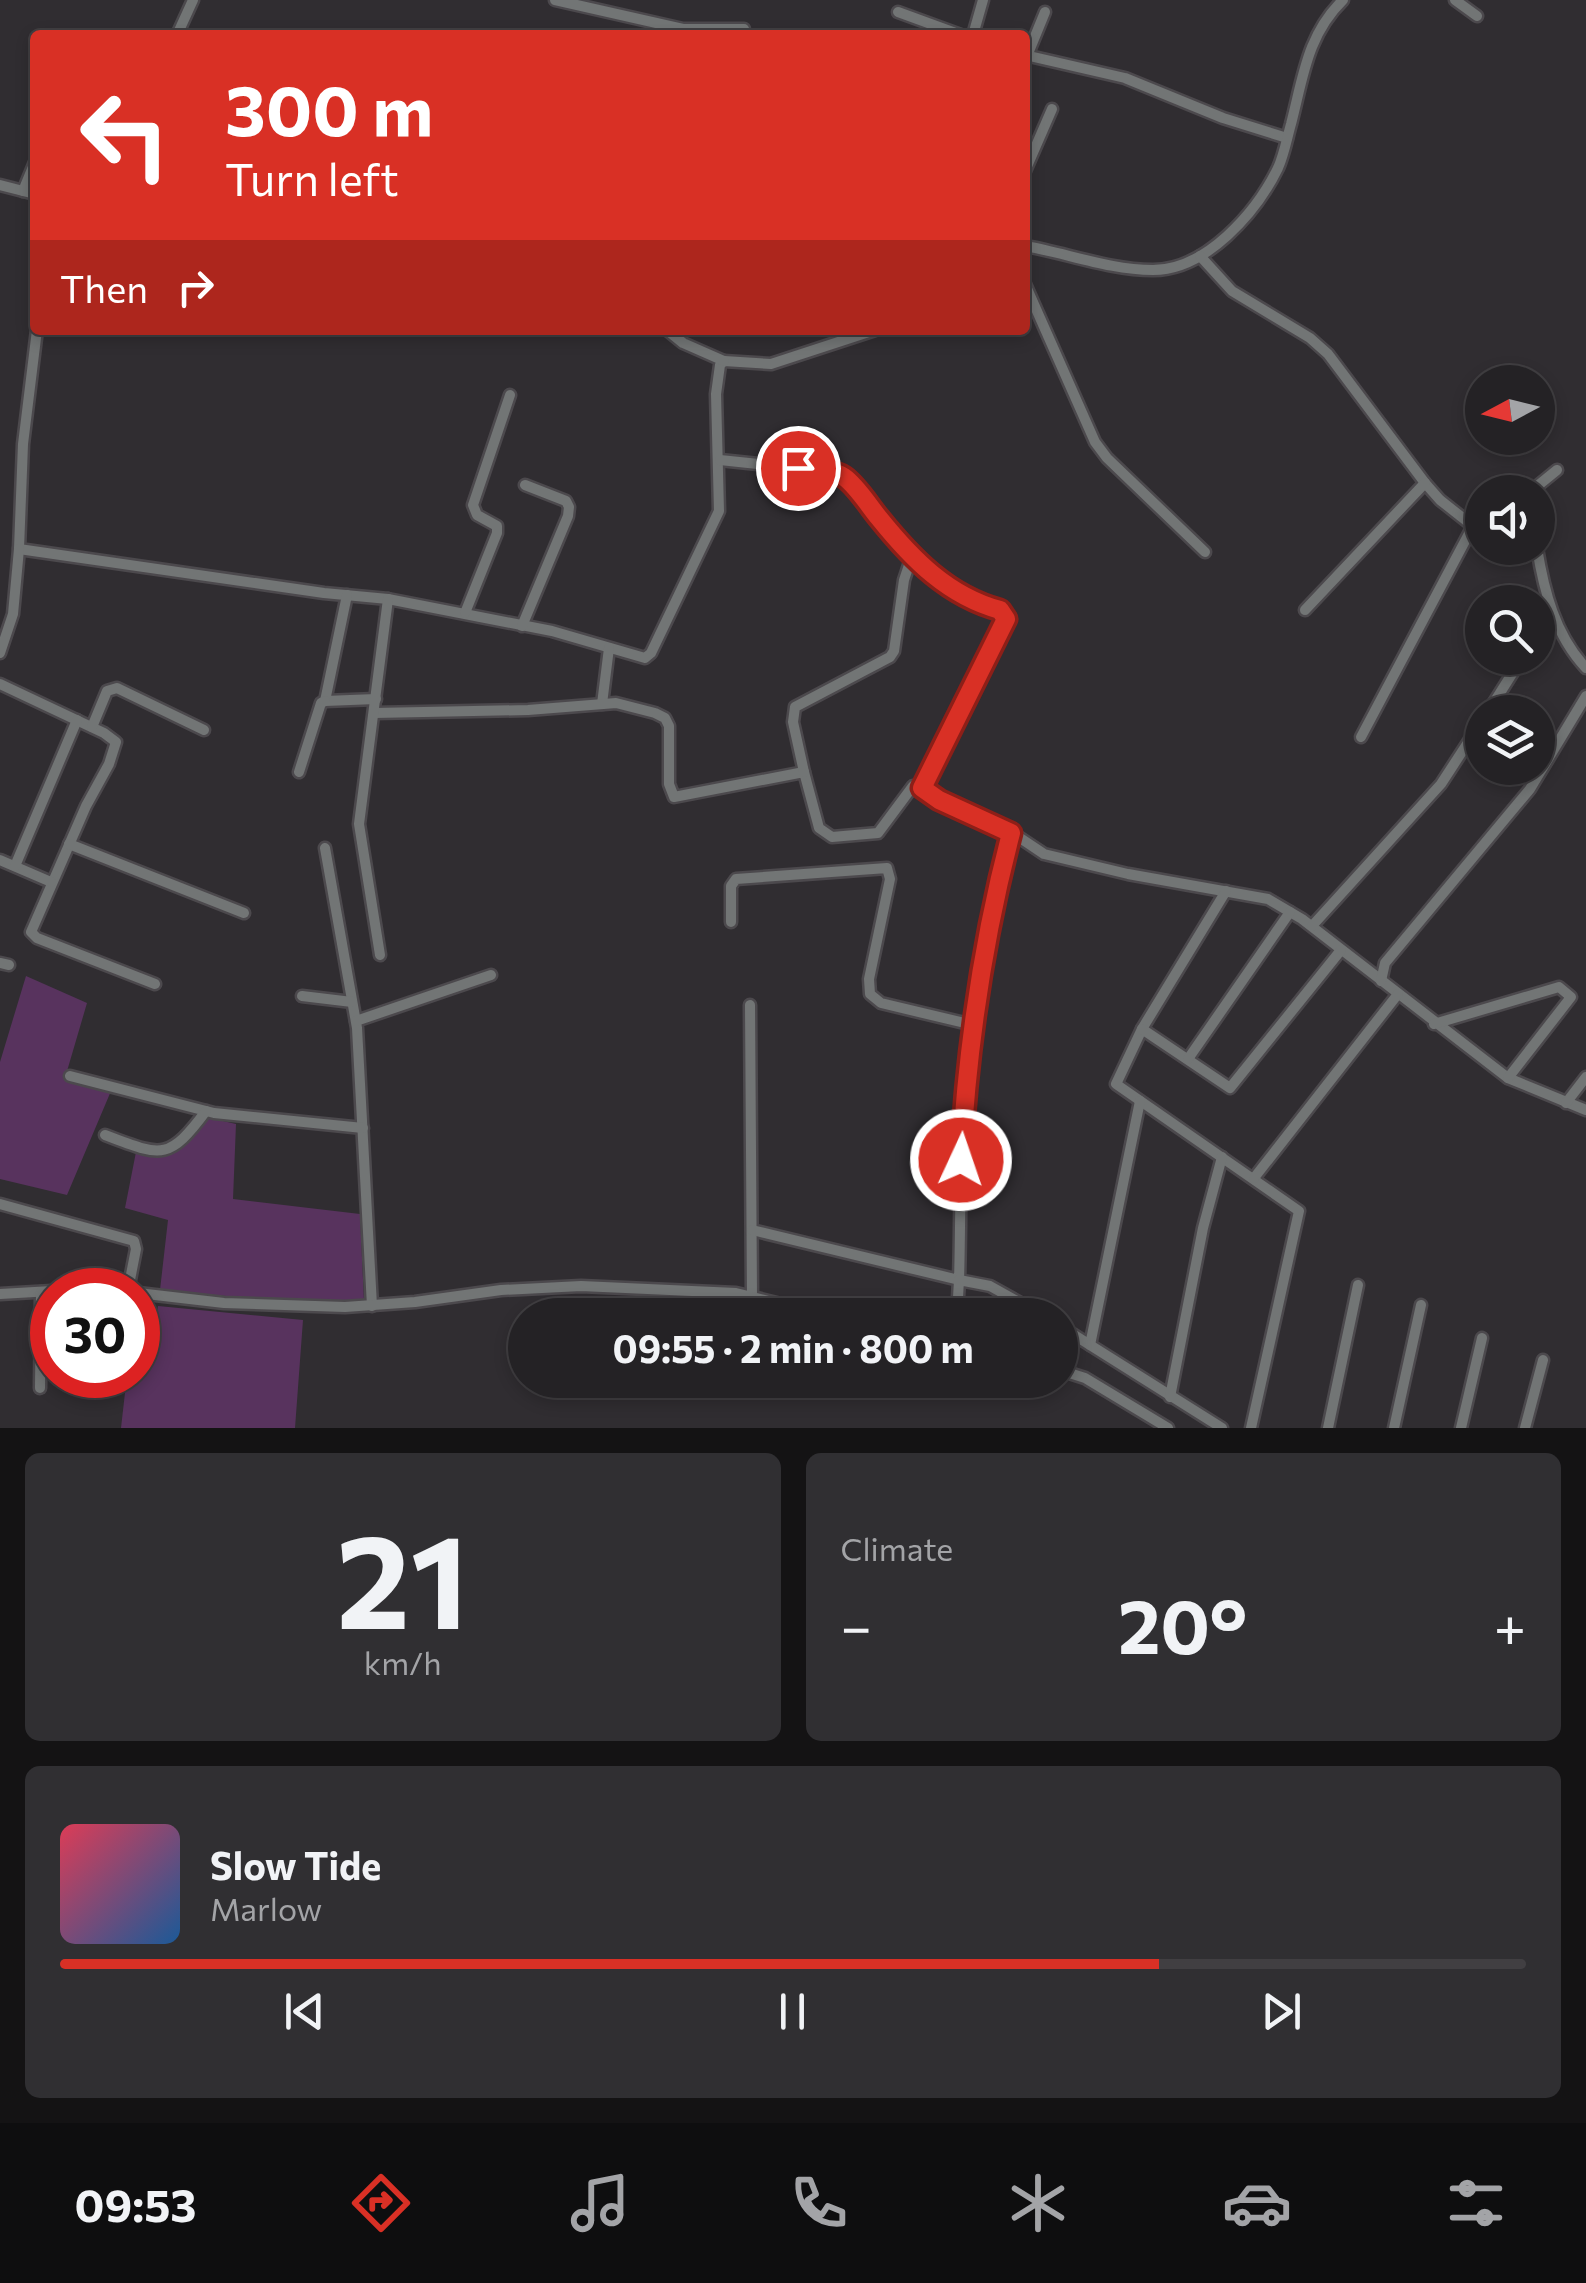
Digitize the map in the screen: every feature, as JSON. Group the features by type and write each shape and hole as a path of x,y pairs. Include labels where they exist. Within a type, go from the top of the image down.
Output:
{"street":[{"path":"179,30 193,0"},
{"path":"555,0 683,29 744,28"},
{"path":"974,30 983,0"},
{"path":"1030,247 1154,270 1200,256 1234,228 1278,168 1303,66 1323,22 1342,0"},
{"path":"1456,0 1477,16"},
{"path":"898,12 947,30"},
{"path":"1030,47 1045,12"},
{"path":"1030,57 1125,78 1223,118 1287,138"},
{"path":"1030,159 1052,108"},
{"path":"0,185 29,192"},
{"path":"1200,256 1232,291 1310,338 1328,354 1425,483 1440,500 1465,515"},
{"path":"1030,295 1096,442 1107,458 1205,552"},
{"path":"0,653 13,614 23,444 37,335"},
{"path":"674,335 724,361 770,364 859,335"},
{"path":"19,549 465,612 483,620 522,626 638,658 651,653 718,511 716,394 718,370 724,361"},
{"path":"465,612 497,533 497,526 477,515 473,505 510,395"},
{"path":"720,460 843,476 912,556 958,594 1000,610 1006,619 922,788"},
{"path":"1551,475 1557,470"},
{"path":"1305,610 1425,483"},
{"path":"522,626 569,506 566,501 525,484"},
{"path":"1361,736 1465,547"},
{"path":"912,556 890,657 795,707 793,722 819,828 832,838 878,833 913,786 1055,857 1268,899 1312,926 1508,1078 1586,1110"},
{"path":"326,701 347,595"},
{"path":"380,955 359,824 388,599"},
{"path":"1555,618 1571,652 1586,668"},
{"path":"602,704 610,648"},
{"path":"0,684 112,737 116,748 51,882 32,927 33,935 156,984"},
{"path":"92,727 107,692 117,688 204,730"},
{"path":"1382,981 1385,963 1530,789 1586,696"},
{"path":"299,772 321,703 376,699"},
{"path":"374,713 422,709 528,710 616,703 665,718 669,784 674,797 804,772"},
{"path":"14,866 77,720"},
{"path":"1312,926 1441,784 1465,747"},
{"path":"958,1298 962,1144 973,1025 987,937 1011,833"},
{"path":"68,844 244,913"},
{"path":"326,848 356,1022 372,1306"},
{"path":"0,860 51,882"},
{"path":"732,922 731,886 736,878 887,868 890,879 869,979 870,994 881,1003 973,1025"},
{"path":"1226,892 1142,1029 1116,1084 1296,1207 1299,1215 1252,1428"},
{"path":"1188,1058 1290,912"},
{"path":"1142,1029 1230,1088 1341,950"},
{"path":"356,1022 491,976"},
{"path":"1434,1024 1559,986 1570,998 1508,1078"},
{"path":"1254,1178 1398,994"},
{"path":"302,996 352,1002"},
{"path":"750,1005 752,1297"},
{"path":"70,1076 206,1111 363,1128"},
{"path":"1566,1102 1586,1076"},
{"path":"1090,1344 1140,1101"},
{"path":"105,1135 154,1151 168,1151 188,1135 206,1111"},
{"path":"1170,1397 1203,1228 1222,1157"},
{"path":"0,1204 134,1241 132,1268"},
{"path":"752,1230 990,1286 1012,1298"},
{"path":"1328,1428 1358,1285"},
{"path":"160,1296 308,1308 372,1306 558,1286 719,1292 756,1298"},
{"path":"0,1294 30,1292"},
{"path":"1394,1428 1421,1305"},
{"path":"1078,1337 1222,1428"},
{"path":"1461,1428 1482,1338"},
{"path":"1525,1428 1543,1360"},
{"path":"1078,1376 1168,1428"}],"shaded area":[{"path":"26,976 87,1003 65,1078 111,1091 67,1195 0,1179 0,1062"},
{"path":"206,1117 236,1124 233,1199 360,1214 364,1301 260,1299 160,1290 168,1220 125,1208 136,1152 163,1157 183,1146"},
{"path":"160,1306 303,1320 295,1428 121,1428 124,1398 160,1398"}],"route":[{"path":"798,468 843,476 904,550 958,594 1000,610 1006,619 922,788 939,800 1011,833 987,937 973,1025 961,1160"}]}
